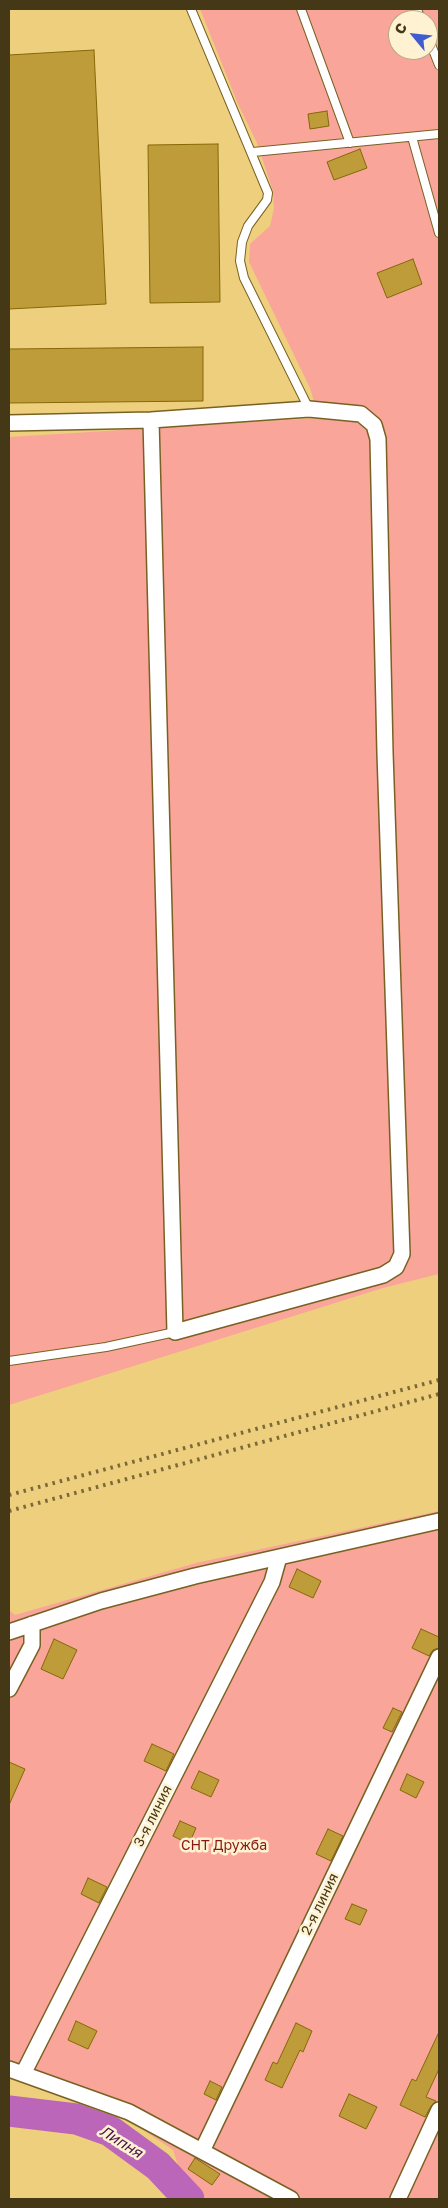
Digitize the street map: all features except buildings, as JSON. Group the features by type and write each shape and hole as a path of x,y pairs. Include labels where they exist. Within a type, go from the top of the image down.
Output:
{"street":[{"path":"9,423 151,420 309,409 361,414 374,425 378,439 386,763 402,1254 396,1267 383,1275 175,1332 151,420"},
{"path":"9,1632 101,1602 195,1576 439,1521"},
{"name":"3-я линия","path":"16,2071 272,1582 279,1557"},
{"path":"9,1689 32,1645 32,1624"},
{"name":"2-я линия","path":"202,2151 439,1657"},
{"path":"16,2071 129,2112 291,2199"},
{"path":"398,2199 439,2110"}],"lane":[{"path":"191,9 253,152 268,192 267,200 248,226 242,242 240,261 244,278 309,409"},
{"path":"301,9 350,143"},
{"path":"253,152 439,134"},
{"path":"412,137 439,232"},
{"path":"9,1361 106,1347 175,1332"}],"green space":[{"path":"200,9 439,9 439,1274 383,1288 9,1405 9,437 319,418 310,388 249,262 250,244 270,226 274,208 273,191 257,143 238,104"},
{"name":"СНТ Дружба","path":"439,1511 439,2199 207,2199 180,2171 173,2150 118,2113 9,2077 9,1610 15,1615 196,1563"}],"waterway":[{"name":"Липня","path":"9,2111 76,2119 110,2131 158,2166 189,2199"}],"railway":[{"path":"9,1495 439,1380"},
{"path":"9,1511 439,1394"}]}
